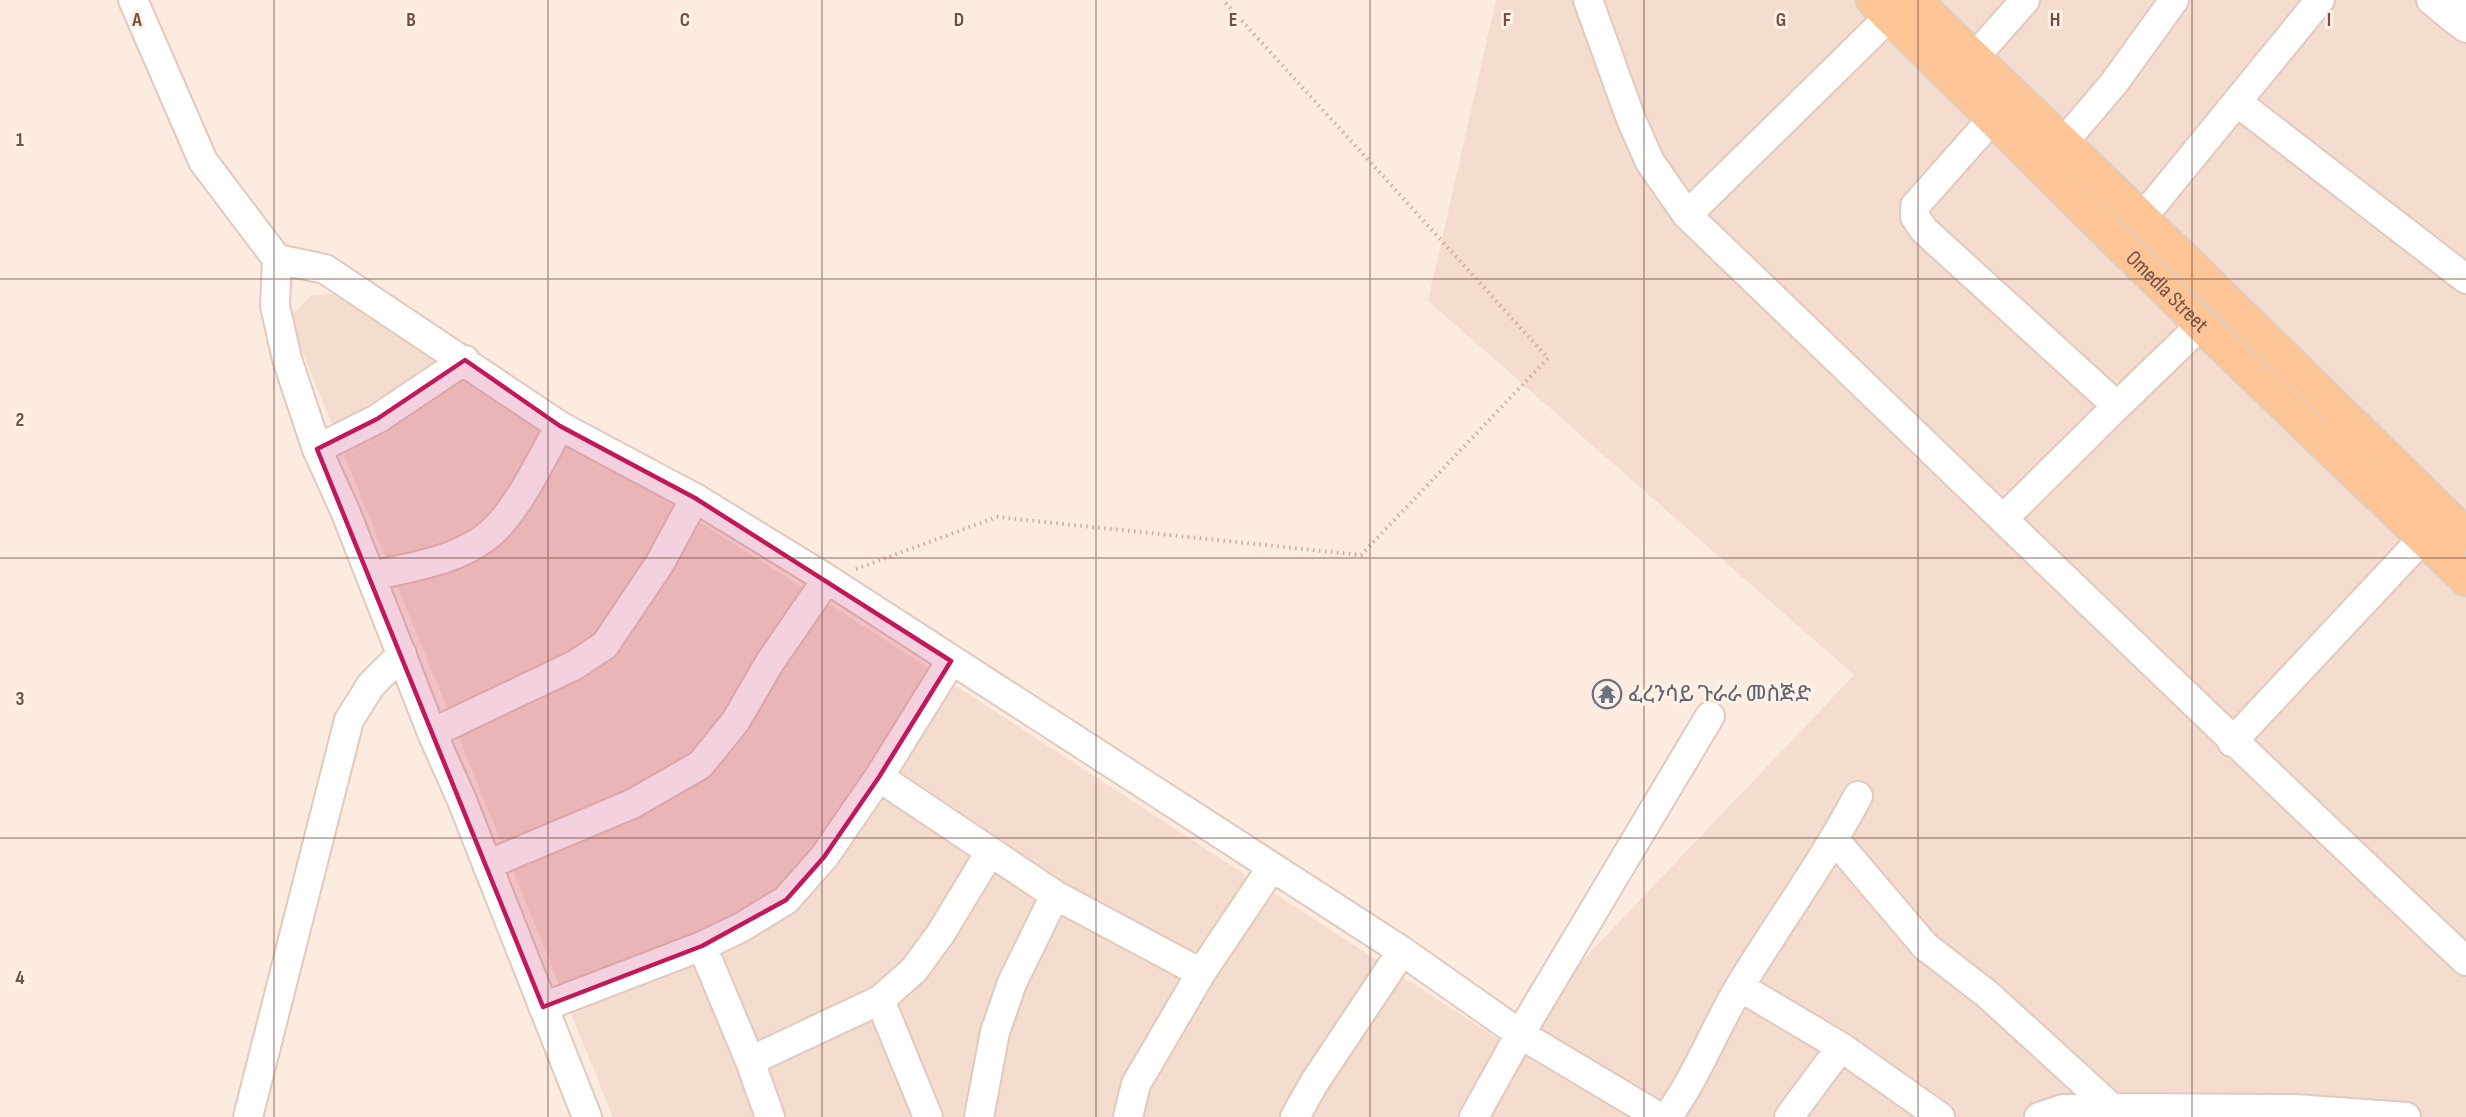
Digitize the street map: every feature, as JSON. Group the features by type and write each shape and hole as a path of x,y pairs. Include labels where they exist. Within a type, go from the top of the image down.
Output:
{"main road":[{"name":"Omedla Street","path":"1892,6 1973,59 2142,218 2466,535"},
{"name":"Omedla Street","path":"1892,6 1992,119 2201,325 2466,579"}],"street":[{"path":"133,0 202,161 277,259 325,270 465,360 560,426 695,498 827,579 1402,951 1520,1034 1659,1117"},
{"path":"1588,0 1631,119 1650,162 1687,215 2004,518 2232,742 2466,961"},
{"path":"1973,59 2025,0"},
{"path":"2063,144 2114,83 2174,0"},
{"path":"2142,218 2320,0"},
{"path":"2431,0 2462,17"},
{"path":"1687,215 1892,6"},
{"path":"2236,102 2466,279"},
{"path":"1992,119 1915,206 1916,217 1924,230 2117,406"},
{"path":"277,259 275,306 287,359 317,449 371,576 432,733 461,798 586,1117"},
{"path":"2004,518 2201,325"},
{"path":"317,449 377,418 465,360"},
{"path":"371,576 449,556 478,542 499,525 560,426"},
{"path":"432,733 575,665 605,645 649,581 695,498"},
{"path":"2232,742 2423,538"},
{"path":"487,866 632,804 700,765 735,722 770,662 827,579"},
{"path":"248,1117 349,720 371,685 402,654"},
{"path":"543,1007 702,946 740,928 786,900 824,857 879,777 951,661"},
{"path":"1474,1117 1520,1034 1710,716"},
{"path":"879,777 1055,895 1201,973"},
{"path":"1667,1117 1685,1093 1740,987 1835,840 1858,796"},
{"path":"1835,840 1925,946 1987,994 2112,1108"},
{"path":"750,1060 880,1000 914,970 941,933 990,852"},
{"path":"1128,1117 1136,1084 1201,973 1272,867"},
{"path":"979,1117 995,1032 1008,993 1055,895"},
{"path":"702,946 750,1060 770,1117"},
{"path":"1295,1117 1314,1083 1402,951"},
{"path":"1740,987 1841,1047 1940,1117"},
{"path":"880,1000 928,1117"},
{"path":"1789,1117 1841,1047"},
{"path":"2039,1117 2063,1109 2112,1108 2295,1109 2406,1117"}],"path":[{"path":"827,579 997,517 1361,555 1548,358 1223,0"}],"highlighted area":[{"path":"465,360 560,426 695,498 951,661 879,777 824,857 786,900 702,946 543,1007 317,449 377,419"}],"shaded area":[{"path":"1496,0 2466,0 2466,1117 613,1117 289,319 310,296 338,293 876,634 1504,1043 1854,675 1428,301"}],"place":[{"name":"ፈረንሳይ ጉራራ መስጅድ","path":"1607,694"}]}
